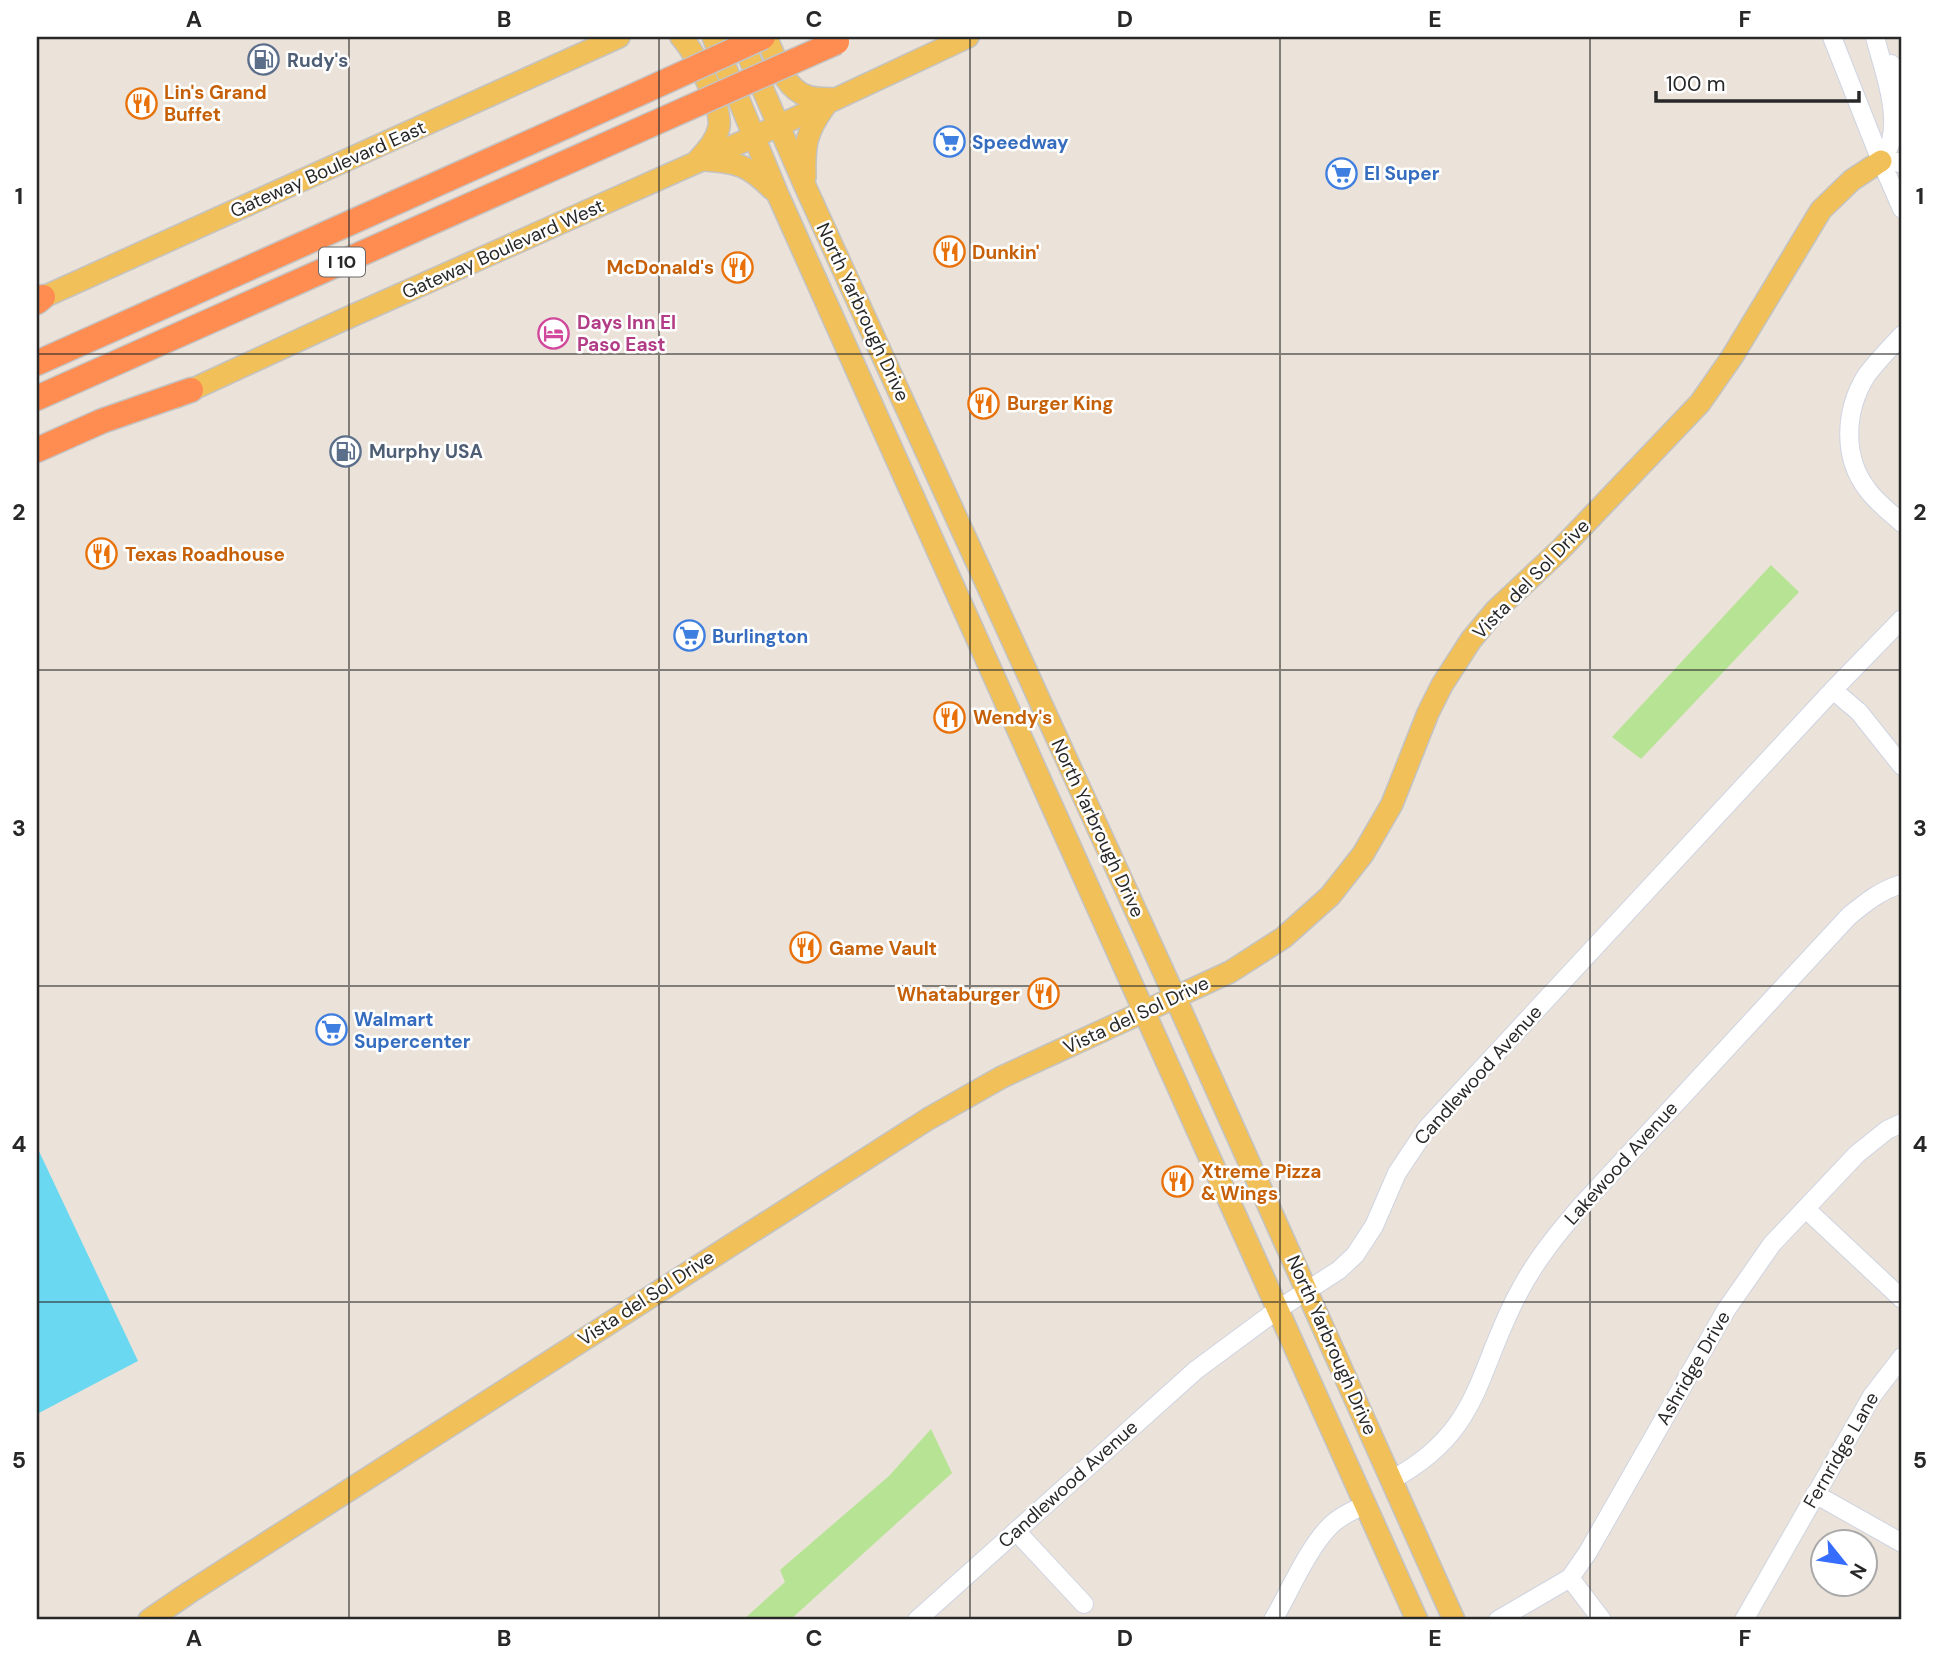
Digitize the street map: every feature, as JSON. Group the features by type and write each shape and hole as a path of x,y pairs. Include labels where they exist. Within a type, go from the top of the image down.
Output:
{"highway":[{"name":"I 10","path":"37,363 764,37"},
{"name":"I 10","path":"37,398 843,39"},
{"path":"37,450 102,421 191,390"}],"main road":[{"name":"Gateway Boulevard East","path":"39,300 619,37"},
{"path":"681,37 691,48 719,114 719,128 711,146 699,162"},
{"name":"North Yarbrough Drive","path":"713,37 778,195 1417,1620"},
{"name":"North Yarbrough Drive","path":"740,37 805,186 1308,1289 1454,1620"},
{"path":"764,37 787,81 796,90 809,97 832,102"},
{"name":"Gateway Boulevard West","path":"37,458 832,102 968,37"},
{"path":"805,186 807,136 812,124 832,102"},
{"path":"699,162 730,162 747,167 778,195"},
{"name":"Vista del Sol Drive","path":"149,1620 928,1119 1002,1077 1230,972 1283,938 1329,896 1349,873 1392,804 1433,704 1471,640 1496,610 1560,550 1700,402 1726,367 1821,210 1852,180 1892,163"},
{"path":"931,536 958,522"}],"street":[{"path":"1832,37 1892,163"},
{"path":"1877,37 1891,103 1894,127 1892,163 1902,209"},
{"path":"1877,37 1901,86"},
{"path":"1902,335 1867,375 1854,400 1848,425 1850,448 1857,472 1867,491 1902,523"},
{"name":"Candlewood Avenue","path":"917,1620 1196,1370 1277,1310 1339,1270 1355,1255 1374,1226 1397,1173 1427,1128 1902,619"},
{"path":"1833,690 1866,720 1902,766"},
{"name":"Lakewood Avenue","path":"1391,1480 1417,1466 1432,1454 1461,1421 1475,1398 1518,1293 1549,1243 1849,916 1867,900 1888,888 1902,884"},
{"name":"Ashridge Drive","path":"1498,1620 1570,1578 1588,1552 1726,1310 1772,1244 1857,1154 1887,1130 1902,1123"},
{"path":"1806,1209 1902,1299"},
{"name":"Fernridge Lane","path":"1744,1620 1872,1396 1902,1357"},
{"path":"1815,1494 1902,1543"},
{"path":"1273,1620 1318,1542 1331,1525 1364,1505"},
{"path":"1016,1531 1084,1604"},
{"path":"1570,1578 1602,1620"}],"green space":[{"path":"1771,565 1799,592 1641,759 1612,737"},
{"path":"931,1429 952,1473 790,1620 743,1620 785,1582 780,1570 889,1476"}],"water":[{"path":"37,1147 138,1361 37,1414"}],"place":[{"name":"Rudy's","path":"264,60"},
{"name":"Lin's Grand Buffet","path":"141,103"},
{"name":"Speedway","path":"949,142"},
{"name":"El Super","path":"1341,173"},
{"name":"Dunkin'","path":"949,252"},
{"name":"McDonald's","path":"737,267"},
{"name":"Days Inn El Paso East","path":"554,333"},
{"name":"Burger King","path":"984,403"},
{"name":"Murphy USA","path":"346,451"},
{"name":"Texas Roadhouse","path":"102,554"},
{"name":"Burlington","path":"689,636"},
{"name":"Wendy's","path":"950,717"},
{"name":"Game Vault","path":"806,948"},
{"name":"Whataburger","path":"1043,994"},
{"name":"Walmart Supercenter","path":"331,1030"},
{"name":"Xtreme Pizza & Wings","path":"1178,1182"}]}
